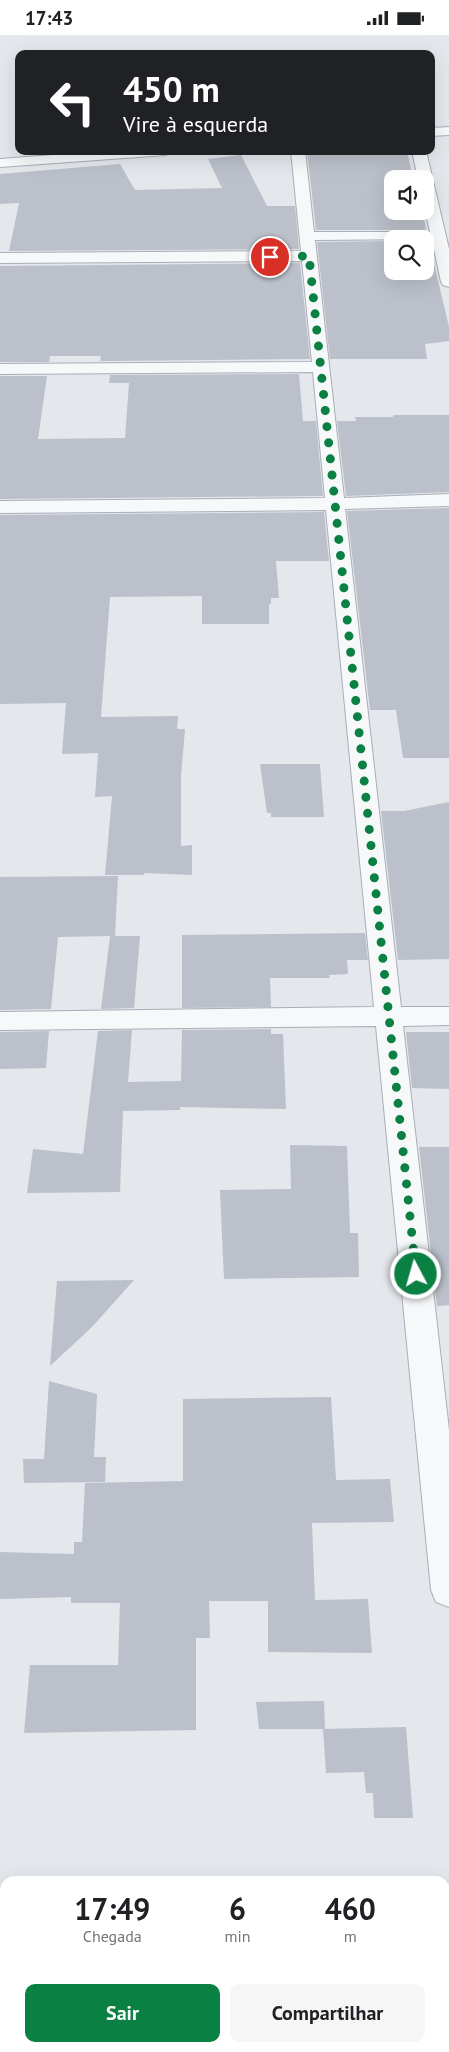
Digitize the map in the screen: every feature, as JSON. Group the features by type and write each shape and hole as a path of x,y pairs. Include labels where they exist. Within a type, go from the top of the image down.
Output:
{"street":[{"path":"435,132 449,131"},
{"path":"0,163 111,155"},
{"path":"298,155 449,1590"},
{"path":"420,155 449,282"},
{"path":"307,236 439,236"},
{"path":"0,259 309,256"},
{"path":"0,369 320,367"},
{"path":"0,507 335,504 449,499"},
{"path":"0,1021 449,1016"}],"building":[{"path":"241,155 267,206 295,206 299,249 9,251 19,203 0,204 0,174 120,164 135,190 222,188 208,159"},
{"path":"307,155 408,155 411,170 384,170 384,220 424,220 426,230 316,230"},
{"path":"384,241 384,280 434,280 434,263 449,327 449,341 425,344 427,359 330,359 317,242"},
{"path":"300,263 310,359 100,361 101,356 50,356 49,362 0,362 0,266"},
{"path":"299,374 303,421 316,421 323,496 0,499 0,376 47,376 38,439 125,438 129,383 109,383 110,375"},
{"path":"393,415 449,415 449,492 346,496 337,421 356,421 355,417 393,417"},
{"path":"449,508 449,758 403,758 396,710 370,710 347,511"},
{"path":"324,512 329,561 276,561 279,598 271,598 271,604 269,604 269,624 202,624 202,596 110,597 101,717 178,716 177,729 185,729 181,777 181,846 192,845 192,875 144,873 144,875 105,875 112,796 95,797 98,753 62,754 66,703 0,704 0,515"},
{"path":"260,764 320,764 324,817 271,817 271,813 267,813"},
{"path":"449,802 449,959 398,960 381,811 404,811"},
{"path":"118,876 115,936 140,936 134,1008 101,1009 110,936 58,937 51,1009 0,1010 0,877"},
{"path":"365,933 368,960 347,960 348,974 329,975 330,978 270,978 271,1007 182,1008 182,935"},
{"path":"271,1029 271,1034 283,1034 286,1109 180,1107 180,1110 123,1111 120,1192 27,1193 33,1149 83,1154 98,1031 132,1030 128,1082 181,1081 182,1030"},
{"path":"49,1031 46,1068 0,1069 0,1032"},
{"path":"406,1032 449,1032 449,1089 412,1088"},
{"path":"290,1145 347,1146 350,1233 358,1233 359,1277 224,1279 220,1190 291,1189"},
{"path":"419,1147 449,1147 449,1305 437,1306"},
{"path":"134,1280 92,1327 50,1366 57,1281"},
{"path":"49,1381 97,1394 94,1457 106,1457 105,1482 24,1483 23,1459 44,1459"},
{"path":"331,1397 336,1480 390,1479 394,1522 312,1523 315,1600 368,1599 372,1653 268,1652 268,1601 209,1601 210,1638 196,1638 196,1730 24,1733 30,1665 118,1665 120,1603 71,1603 71,1597 0,1599 0,1552 74,1554 74,1542 82,1542 85,1483 183,1481 183,1399"},
{"path":"324,1701 325,1729 259,1729 256,1702"},
{"path":"406,1727 413,1818 374,1818 373,1793 366,1793 364,1772 326,1773 323,1729"}],"route":[{"path":"270,257 309,256 416,1274"}]}
